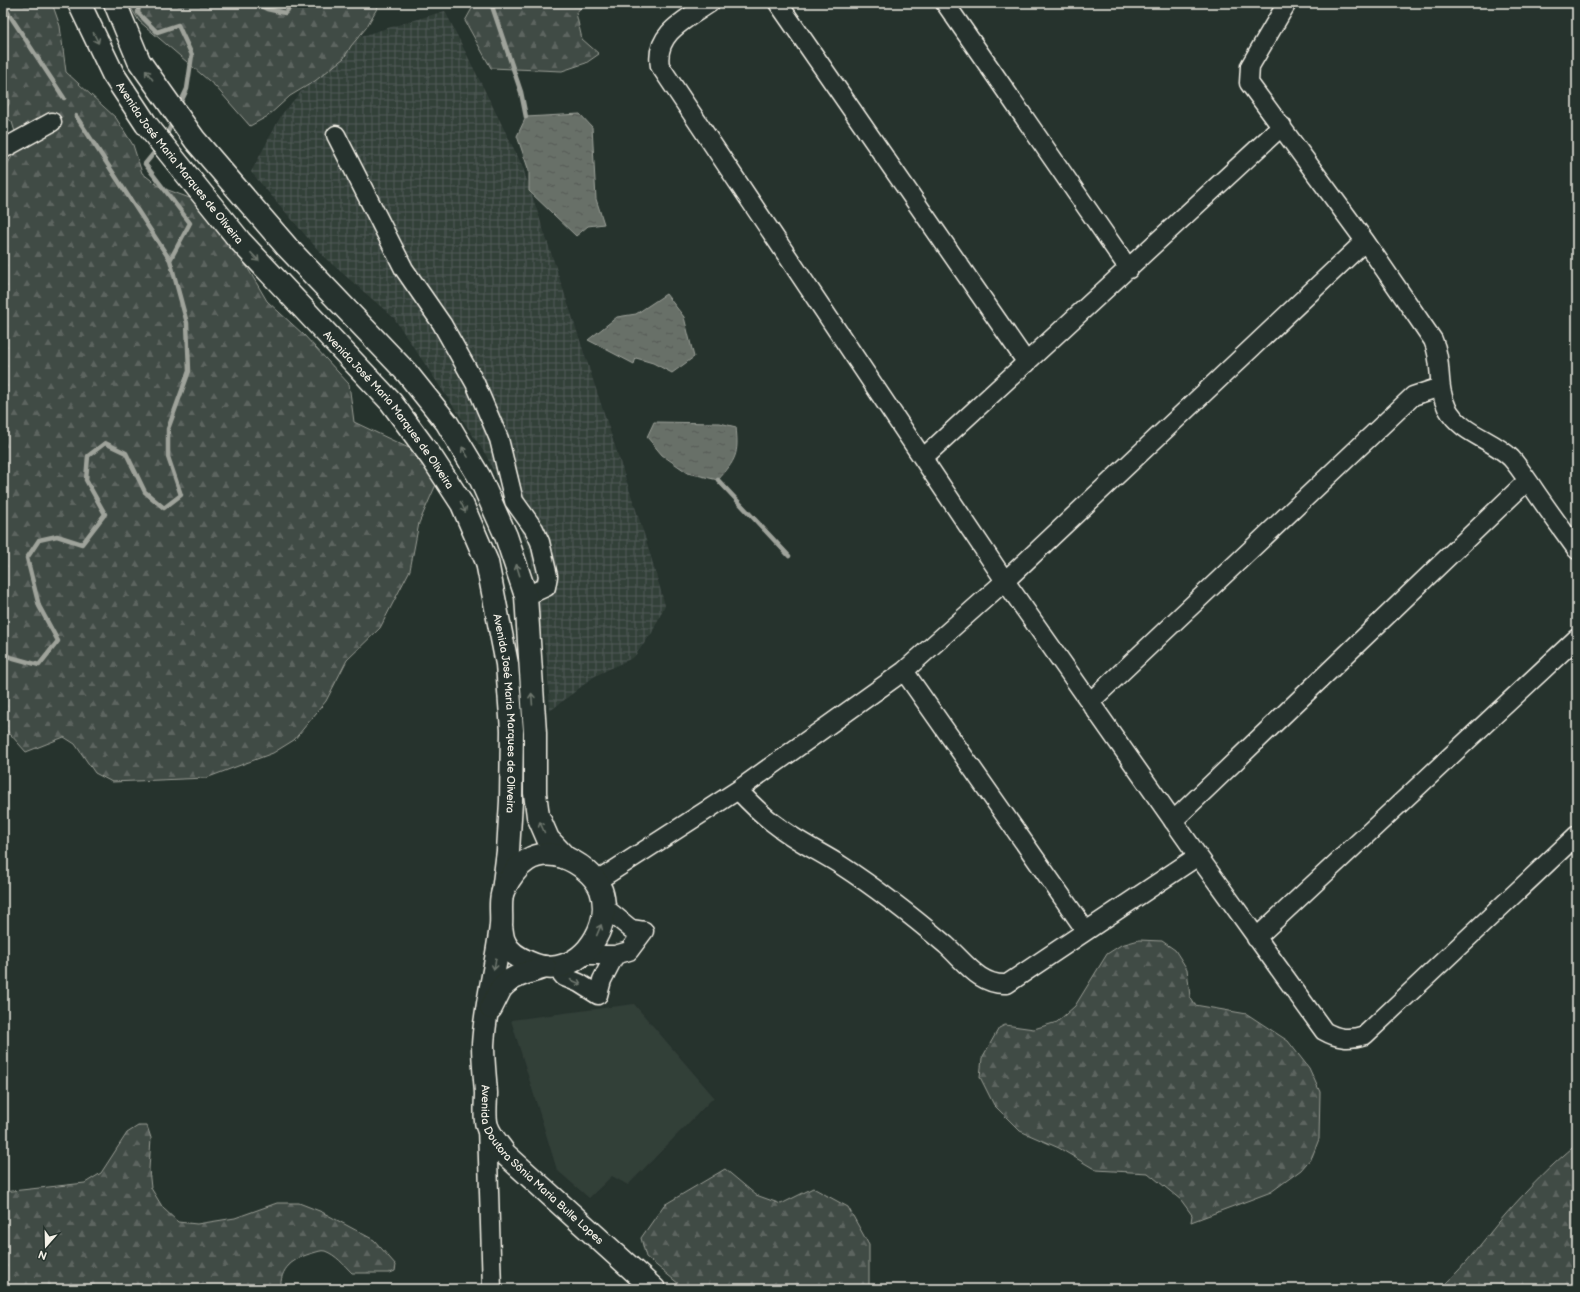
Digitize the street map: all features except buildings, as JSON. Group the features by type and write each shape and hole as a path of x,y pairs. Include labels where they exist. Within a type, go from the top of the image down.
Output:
{"main road":[{"name":"Avenida José Maria Marques de Oliveira","path":"79,3 113,74 155,135 240,241 390,402 432,458 462,504 486,562 508,664 512,730 511,801 508,851 503,891"},
{"path":"115,3 139,61 200,146 287,247 408,372 447,423 480,478 494,507 506,536 526,596 536,733 535,804 542,827 548,839 566,858 587,871 597,881 602,895 603,906 601,927 591,946 583,955 567,964 550,967 523,960 513,953 504,943 501,926 503,891 517,868 523,862 542,855 554,855 566,858"},
{"name":"Avenida Doutora Sônia Maria Bulle Lopes","path":"501,926 487,1014 484,1044 487,1126 505,1154 654,1289"},
{"name":"Avenida Doutora Sônia Maria Bulle Lopes","path":"487,1014 500,990 518,975 550,967"}],"street":[{"path":"710,3 666,35 658,56 660,66 1005,581 1173,821 1324,1031 1340,1038 1357,1038 1364,1034 1577,835"},
{"path":"778,3 1027,363"},
{"path":"945,3 1128,269"},
{"path":"1286,3 1250,66 1249,83 1365,241 1433,340 1438,353 1440,387 1448,408 1461,426 1505,453 1512,460 1577,550"},
{"path":"3,149 52,122"},
{"path":"924,458 1282,126"},
{"path":"336,135 404,269 442,324 475,383 499,439 514,501 534,529 540,542 548,576 546,587 526,596"},
{"path":"597,881 738,790 904,671 1005,581 1365,241"},
{"path":"1090,702 1413,396 1440,387"},
{"path":"1173,821 1527,481"},
{"path":"1256,938 1577,638"},
{"path":"904,671 1086,931"},
{"path":"738,790 763,816 782,830 822,853 892,901 922,924 978,976 994,984 1007,984 1198,856"},
{"path":"583,955 615,955 629,950 644,931 630,929 603,906"},
{"path":"550,967 564,977 579,983 598,995 602,980 615,955"},
{"path":"487,1126 492,1289"}],"shaded area":[{"path":"445,11 522,165 646,540 665,605 652,633 634,657 595,676 550,711 547,657 537,613 531,554 486,455 394,318 325,258 251,172 282,114 344,41"},
{"path":"634,1004 714,1097 628,1185 612,1176 589,1198 557,1170 511,1020"}],"green space":[{"path":"3,3 52,3 60,26 66,72 116,118 133,145 142,173 160,187 203,203 247,267 267,301 304,335 349,384 354,422 436,461 438,480 419,523 410,570 380,628 347,660 326,701 294,740 273,753 206,778 112,782 95,773 75,744 64,737 26,752 3,726 3,171 19,145 12,122 3,114 9,104 9,94 3,77"},
{"path":"128,3 380,3 366,28 351,46 344,58 315,81 290,96 268,116 250,126 215,86 139,21"},
{"path":"475,3 585,3 576,13 582,39 599,54 586,63 562,71 491,68 465,21"},
{"path":"1139,940 1162,941 1175,950 1187,969 1190,997 1195,1005 1247,1014 1288,1041 1309,1068 1320,1092 1319,1139 1312,1157 1301,1170 1271,1192 1191,1222 1192,1215 1181,1200 1148,1173 1096,1170 1059,1148 1020,1131 994,1105 980,1077 982,1058 999,1028 1005,1025 1034,1029 1057,1022 1075,1006 1107,954 1121,945"},
{"path":"138,1126 147,1126 151,1138 149,1169 151,1188 163,1208 178,1222 197,1224 235,1218 277,1203 299,1203 322,1212 374,1240 396,1265 395,1271 390,1273 352,1273 329,1253 319,1251 306,1255 289,1265 282,1275 281,1289 3,1289 3,1192 85,1183 101,1173 127,1133"},
{"path":"1577,1144 1577,1289 1445,1289 1444,1285 1468,1260 1513,1206 1549,1169"},
{"path":"725,1169 756,1195 781,1204 813,1188 848,1207 869,1245 869,1289 685,1289 646,1257 641,1238 664,1205"}],"water":[{"path":"580,114 592,127 596,199 604,224 588,226 576,236 529,191 529,171 517,136 526,117"},
{"path":"666,294 684,317 694,357 672,373 653,363 636,358 634,364 588,340 617,317 636,314"},
{"path":"654,422 720,423 736,427 737,444 735,456 729,467 718,480 688,473 662,455 647,437"}],"waterway":[{"path":"139,3 138,13 157,32 178,25 192,55 187,89 179,106"},
{"path":"255,3 267,9 285,13 294,3"},
{"path":"491,3 521,92 526,117"},
{"path":"3,5 64,98"},
{"path":"76,116 170,260"},
{"path":"165,139 173,120"},
{"path":"3,655 39,665 58,641 39,606 27,558 39,540 57,536 82,544 105,514 86,480 88,456 105,443 126,453 145,492 164,508 181,495 168,457 168,429 189,371 187,323 170,260 190,223 145,164 158,148"},
{"path":"718,480 789,556"}]}
